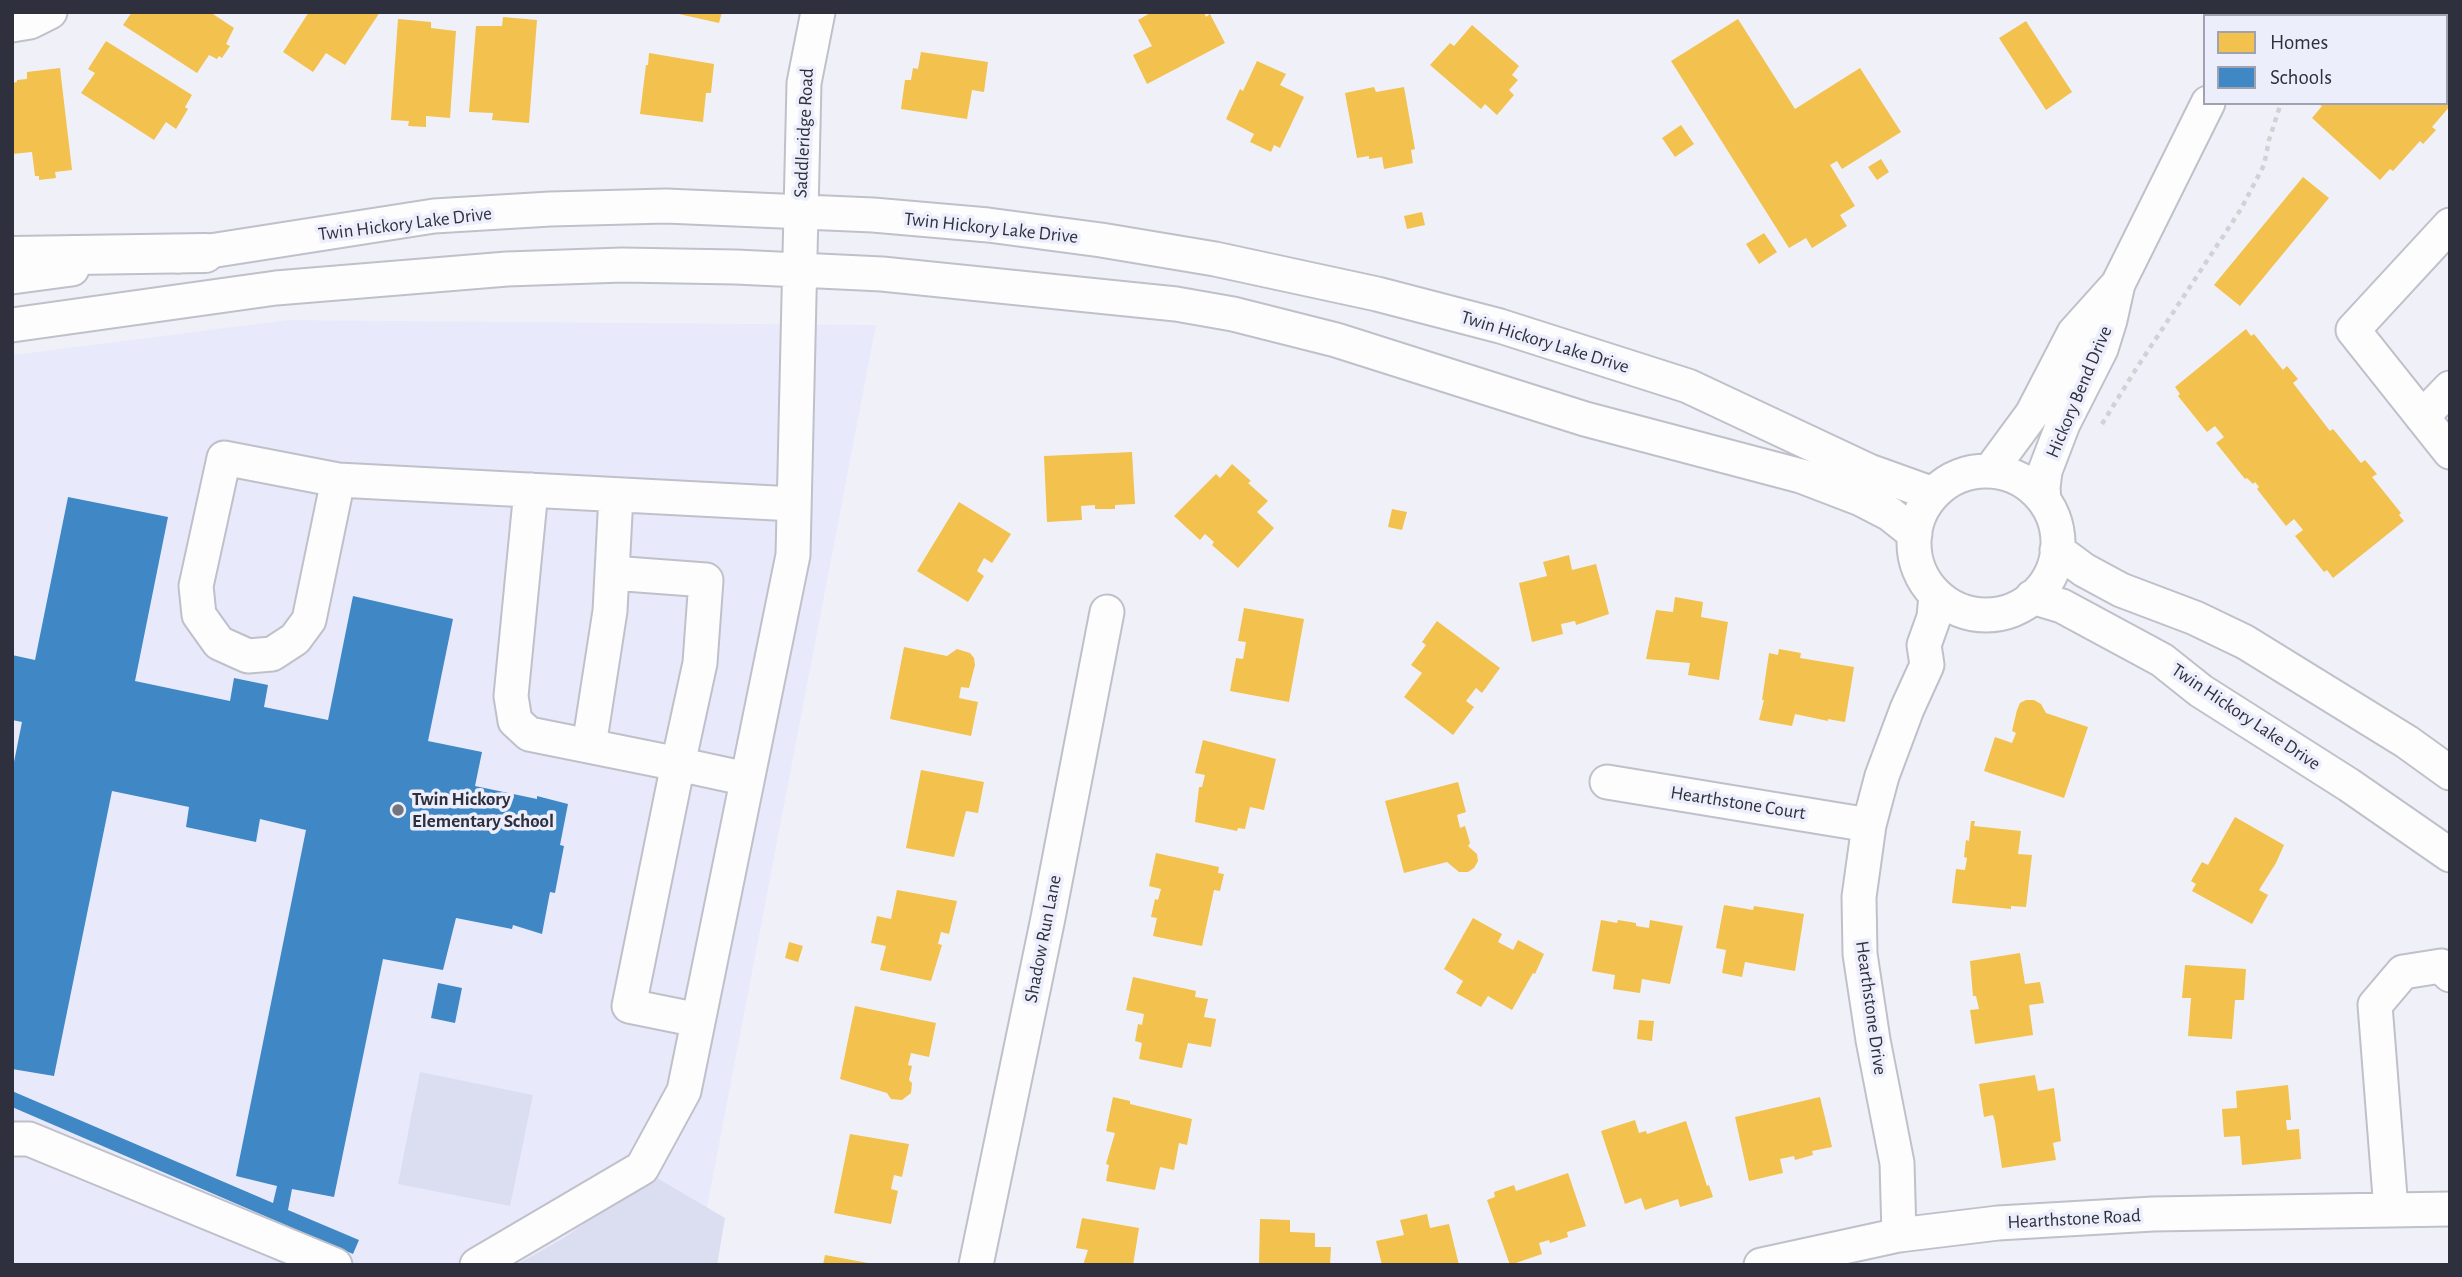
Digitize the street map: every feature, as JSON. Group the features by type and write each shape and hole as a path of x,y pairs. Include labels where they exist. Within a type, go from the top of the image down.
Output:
{"main road":[{"path":"12,256 205,253"}],"street":[{"path":"12,25 30,22 50,12"},
{"name":"Saddleridge Road","path":"477,1265 642,1168 684,1091 793,555 804,83 818,12"},
{"name":"Hickory Bend Drive","path":"2044,500 2045,471 2063,424 2101,349 2118,284 2207,105"},
{"name":"Twin Hickory Lake Drive","path":"12,277 205,253 374,224 447,215 550,209 666,206 873,215 988,225 1215,259 1377,293 1500,327 1688,386 1869,471 1933,494"},
{"path":"2450,225 2353,330 2450,452"},
{"path":"12,325 276,288 507,269 622,265 799,269 882,274 1177,304 1233,314 1360,348 1625,431 1801,476 1861,499 1890,514 1915,534"},
{"name":"Hickory Bend Drive","path":"1990,471 2032,414 2074,333 2118,284"},
{"path":"2422,417 2450,388"},
{"path":"338,480 309,620 295,639 272,654 248,656 219,643 199,615 195,586 224,458 338,480 794,504"},
{"path":"1990,471 2015,477 2031,486 2044,500 2053,516 2057,535 2052,571 2032,597 2013,609 1995,614 1955,608 1936,595 1923,578 1915,556 1915,534 1921,513 1933,494 1951,480 1971,472 1990,471"},
{"path":"531,491 511,696 514,721 529,734 747,779"},
{"path":"589,746 610,611 616,495"},
{"path":"2057,550 2084,570 2121,590 2195,618 2245,642 2407,742 2450,772"},
{"path":"612,573 706,580 700,663 629,1006 698,1020"},
{"name":"Hearthstone Drive","path":"1899,1235 1896,1163 1860,954 1859,897 1868,825 1882,776 1927,665 1924,645 1934,617 1936,595"},
{"name":"Twin Hickory Lake Drive","path":"2032,597 2062,606 2162,660 2201,691 2349,785 2450,855"},
{"name":"Shadow Run Lane","path":"976,1265 1048,918 1107,612"},
{"name":"Hearthstone Drive","path":"1927,665 1942,656 1961,624 1972,612"},
{"name":"Hearthstone Court","path":"1607,782 1868,825"},
{"path":"2391,1210 2375,1005 2403,972 2441,966 2450,975"},
{"path":"12,1139 29,1139 335,1265"},
{"name":"Hearthstone Road","path":"1761,1265 1899,1235 1998,1223 2153,1214 2450,1209"}],"path":[{"path":"2096,432 2241,209 2264,165 2280,105"}],"shaded area":[{"name":"Twin Hickory Elementary School","path":"288,320 876,325 696,1265 12,1265 12,355"},
{"path":"420,1072 533,1095 510,1206 398,1184"},
{"path":"652,1175 725,1218 717,1265 516,1265 564,1238"}],"building: Homes":[{"path":"132,12 210,12 234,28 226,44 230,46 222,58 209,55 197,73 123,25"},
{"path":"309,12 380,12 345,65 326,53 313,72 283,52"},
{"path":"670,12 722,12 719,23"},
{"path":"1152,12 1204,12 1206,17 1210,14 1225,43 1147,84 1133,55 1152,46 1138,20"},
{"path":"2450,12 2450,106 2432,127 2436,130 2423,144 2420,141 2393,171 2390,169 2380,180 2312,118 2322,106 2320,105 2448,105 2448,14 2400,14"},
{"path":"503,17 537,20 529,123 492,120 493,113 469,112 476,26 502,26"},
{"path":"398,19 431,22 431,28 456,31 450,118 426,116 426,127 408,126 409,121 391,120"},
{"path":"1738,19 1795,109 1860,68 1901,132 1842,169 1837,161 1830,165 1855,206 1840,215 1847,226 1812,248 1806,238 1789,248 1671,61"},
{"path":"2026,21 2072,92 2046,110 1999,38"},
{"path":"1472,25 1519,66 1512,75 1518,80 1509,90 1514,95 1497,115 1485,104 1481,109 1430,65 1450,43 1454,46"},
{"path":"106,41 192,95 185,107 188,109 176,129 166,122 154,140 81,93 95,73 88,69"},
{"path":"921,52 988,62 984,92 972,90 967,119 901,109 905,80 911,80 913,68 918,69"},
{"path":"649,53 714,64 711,93 706,93 703,122 640,114"},
{"path":"1257,61 1286,74 1280,85 1304,97 1280,148 1274,145 1271,152 1250,142 1254,134 1226,119"},
{"path":"60,68 72,170 55,172 56,178 39,180 39,176 35,176 32,152 12,154 12,83 27,79 27,72"},
{"path":"1374,87 1376,92 1404,87 1415,149 1411,150 1413,163 1384,169 1382,157 1357,158 1345,93"},
{"path":"1681,125 1694,144 1675,157 1662,138"},
{"path":"1881,159 1889,172 1877,180 1868,167"},
{"path":"2303,177 2329,198 2240,306 2214,285"},
{"path":"1422,212 1425,225 1407,229 1404,216"},
{"path":"1764,233 1777,252 1759,264 1746,244"},
{"path":"2246,329 2251,336 2254,334 2283,370 2287,366 2298,379 2293,383 2330,431 2333,429 2361,463 2365,460 2377,474 2372,477 2401,513 2399,515 2404,521 2333,578 2327,570 2324,572 2295,536 2303,530 2294,519 2286,526 2257,489 2259,487 2255,482 2253,484 2245,479 2216,443 2224,437 2215,426 2207,432 2178,396 2180,394 2175,387"},
{"path":"1132,452 1135,504 1115,505 1115,509 1095,509 1095,505 1081,506 1082,520 1047,522 1044,456"},
{"path":"1232,464 1268,501 1257,512 1274,528 1238,568 1212,545 1214,542 1205,534 1200,540 1174,516 1216,474 1220,478"},
{"path":"959,502 1011,534 992,563 984,558 977,571 984,576 968,602 917,571"},
{"path":"1392,509 1407,512 1402,530 1388,527"},
{"path":"1569,555 1572,570 1596,564 1609,614 1576,625 1575,621 1561,624 1563,634 1532,642 1519,583 1547,576 1543,562"},
{"path":"1675,597 1703,602 1701,617 1728,622 1719,680 1688,675 1690,663 1646,659 1656,610 1673,612"},
{"path":"1244,608 1304,619 1289,702 1230,691 1236,658 1243,659 1246,642 1238,641"},
{"path":"1437,621 1500,668 1482,693 1476,688 1466,701 1474,707 1453,735 1404,697 1422,673 1411,665 1426,645 1422,642"},
{"path":"904,647 947,656 957,649 970,653 974,658 975,665 969,688 961,687 959,698 978,702 971,736 890,719"},
{"path":"1779,649 1801,653 1800,658 1854,667 1845,722 1795,714 1792,726 1759,720 1769,653 1778,655"},
{"path":"2026,700 2041,704 2046,713 2088,727 2064,798 1984,771 1995,737 2012,743 2016,733 2012,731 2017,710 2020,703"},
{"path":"1203,740 1276,759 1264,810 1250,807 1245,829 1238,828 1237,831 1195,822 1199,787 1202,787 1205,775 1195,773"},
{"path":"921,770 984,782 978,813 966,811 954,857 906,848"},
{"path":"1458,782 1466,812 1457,815 1460,828 1465,826 1470,843 1468,846 1477,854 1478,861 1474,868 1468,872 1459,872 1447,862 1404,873 1385,801"},
{"path":"2235,817 2284,845 2259,890 2268,895 2252,924 2192,891 2196,884 2191,881 2202,862 2208,865"},
{"path":"1971,821 1975,821 1974,826 2021,831 2018,854 2032,855 2026,907 2011,906 2011,909 1952,903 1956,869 1965,870 1966,840 1969,841"},
{"path":"1156,853 1219,867 1218,873 1224,874 1220,891 1214,890 1202,946 1153,936 1157,918 1151,917 1155,899 1158,900 1161,889 1149,886"},
{"path":"897,890 957,901 949,934 941,932 938,944 942,945 931,981 880,970 886,946 871,943 877,916 891,919"},
{"path":"1724,905 1753,910 1754,906 1804,914 1795,971 1745,962 1742,977 1722,973 1726,950 1716,948"},
{"path":"1473,918 1502,934 1498,942 1513,950 1518,940 1544,954 1535,974 1533,973 1512,1010 1488,996 1481,1007 1456,993 1463,981 1444,969"},
{"path":"1601,920 1636,923 1636,926 1649,928 1650,920 1683,926 1670,984 1642,979 1640,993 1613,989 1615,975 1592,971"},
{"path":"789,942 803,946 798,962 785,958"},
{"path":"2020,953 2025,984 2040,982 2044,1003 2029,1005 2033,1035 1975,1044 1970,1010 1979,1009 1976,996 1973,996 1970,961"},
{"path":"2185,965 2246,969 2244,1000 2235,1000 2232,1039 2188,1036 2191,998 2182,998"},
{"path":"1133,977 1196,991 1195,997 1208,999 1204,1017 1216,1019 1211,1047 1188,1043 1182,1068 1139,1059 1142,1043 1135,1041 1138,1024 1142,1025 1144,1014 1126,1010"},
{"path":"855,1006 936,1023 929,1057 911,1053 908,1065 912,1066 909,1080 912,1083 911,1093 902,1100 891,1099 887,1093 840,1079"},
{"path":"1639,1020 1654,1021 1652,1041 1637,1039"},
{"path":"2035,1075 2038,1091 2054,1088 2061,1141 2053,1143 2056,1160 2002,1168 1995,1122 1993,1115 1984,1117 1979,1084"},
{"path":"2288,1085 2291,1120 2286,1120 2287,1130 2299,1129 2301,1159 2242,1165 2240,1136 2224,1137 2222,1109 2237,1108 2236,1091"},
{"path":"1113,1097 1130,1101 1130,1104 1192,1119 1187,1145 1179,1143 1174,1170 1160,1167 1155,1190 1106,1181 1109,1165 1106,1164 1115,1133 1106,1131"},
{"path":"1820,1097 1832,1147 1812,1151 1813,1155 1795,1160 1794,1156 1780,1159 1783,1173 1749,1181 1735,1117"},
{"path":"1635,1120 1639,1133 1646,1131 1647,1134 1686,1121 1713,1197 1680,1207 1678,1199 1645,1210 1641,1198 1625,1204 1601,1131"},
{"path":"850,1134 909,1144 902,1177 894,1175 891,1189 898,1191 891,1224 834,1213"},
{"path":"1568,1173 1586,1226 1567,1232 1568,1237 1550,1243 1549,1240 1539,1243 1542,1254 1510,1265 1487,1200 1495,1197 1494,1192 1514,1185 1516,1191"},
{"path":"1427,1214 1430,1228 1449,1224 1459,1265 1382,1265 1376,1241 1404,1235 1400,1220"},
{"path":"1082,1218 1139,1228 1133,1265 1083,1265 1088,1250 1076,1248"},
{"path":"1260,1219 1290,1220 1290,1232 1315,1233 1315,1247 1331,1247 1330,1265 1259,1265"},
{"path":"825,1255 868,1263 868,1265 823,1265"}],"building: Schools":[{"path":"68,497 168,517 135,681 230,701 234,678 268,685 264,707 328,720 353,596 453,619 428,741 482,752 475,786 568,804 560,845 564,846 555,893 550,892 542,934 513,925 512,929 456,918 443,970 383,959 334,1197 292,1189 288,1210 359,1240 353,1254 12,1107 12,1091 273,1203 277,1186 236,1176 306,830 260,819 256,842 186,827 189,807 112,791 54,1076 12,1069 12,772 22,722 12,720 12,655 35,660"},
{"path":"438,983 462,988 455,1023 431,1018"}],"place":[{"name":"Twin Hickory Elementary School","path":"398,810"}]}
